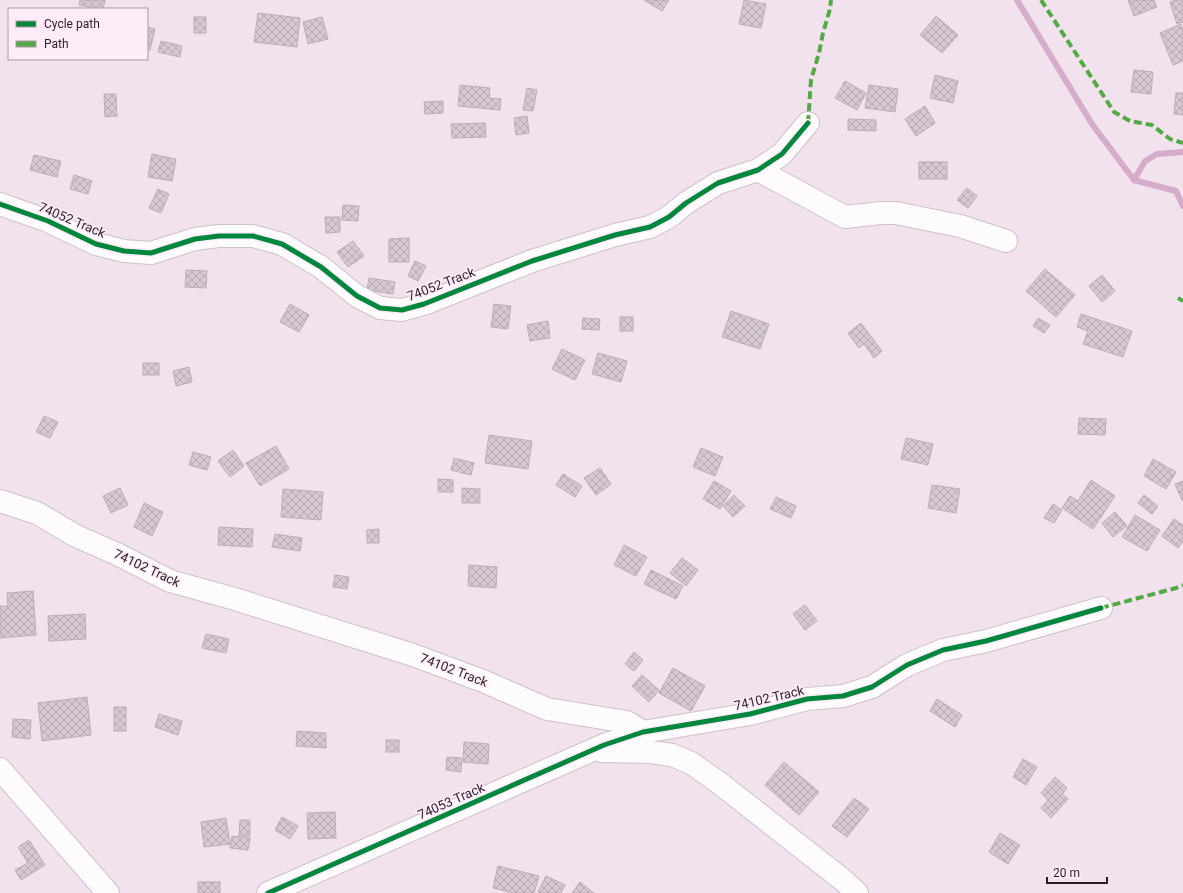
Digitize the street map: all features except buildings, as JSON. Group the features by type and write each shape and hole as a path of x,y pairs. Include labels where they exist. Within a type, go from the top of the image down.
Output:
{"street":[{"name":"74052 Track","path":"0,204 48,221 96,244 124,251 151,253 194,239 220,236 253,236 282,244 321,267 357,296 380,308 402,310 424,304 532,261 615,235 650,227 669,217 686,203 718,183 758,170 782,154 808,123"},
{"path":"758,170 845,217 882,212 896,213 960,226 1006,241"},
{"name":"74102 Track","path":"0,501 37,513 76,536 117,554 170,581 413,655 483,681 547,709 627,722 643,732 744,716 807,699 843,696 872,687 907,665 943,650 986,641 1101,608"},
{"name":"74053 Track","path":"268,893 604,745 643,732"},
{"path":"593,750 650,752 672,755 691,763 718,782 857,893"},
{"path":"1,772 73,851 108,893"}],"waterway":[{"path":"1017,0 1092,124 1134,180 1176,191 1183,206"},
{"path":"1134,180 1145,161 1157,154 1183,152"}],"marked path":[{"path":"808,123 811,80 819,53 831,0"},
{"path":"1041,0 1114,112 1130,121 1152,125 1170,139 1183,143"},
{"path":"1178,298 1183,301"},
{"path":"1101,608 1183,585"}],"cycle path":[{"path":"0,204 48,221 96,244 124,251 151,253 195,239 219,236 253,236 282,244 321,267 357,296 380,308 402,310 424,304 532,261 615,235 650,227 669,217 686,203 718,183 758,170 782,154 808,123"},
{"path":"268,893 604,745 643,732 750,714 807,699 843,696 872,687 907,665 943,650 986,641 1101,608"}]}
